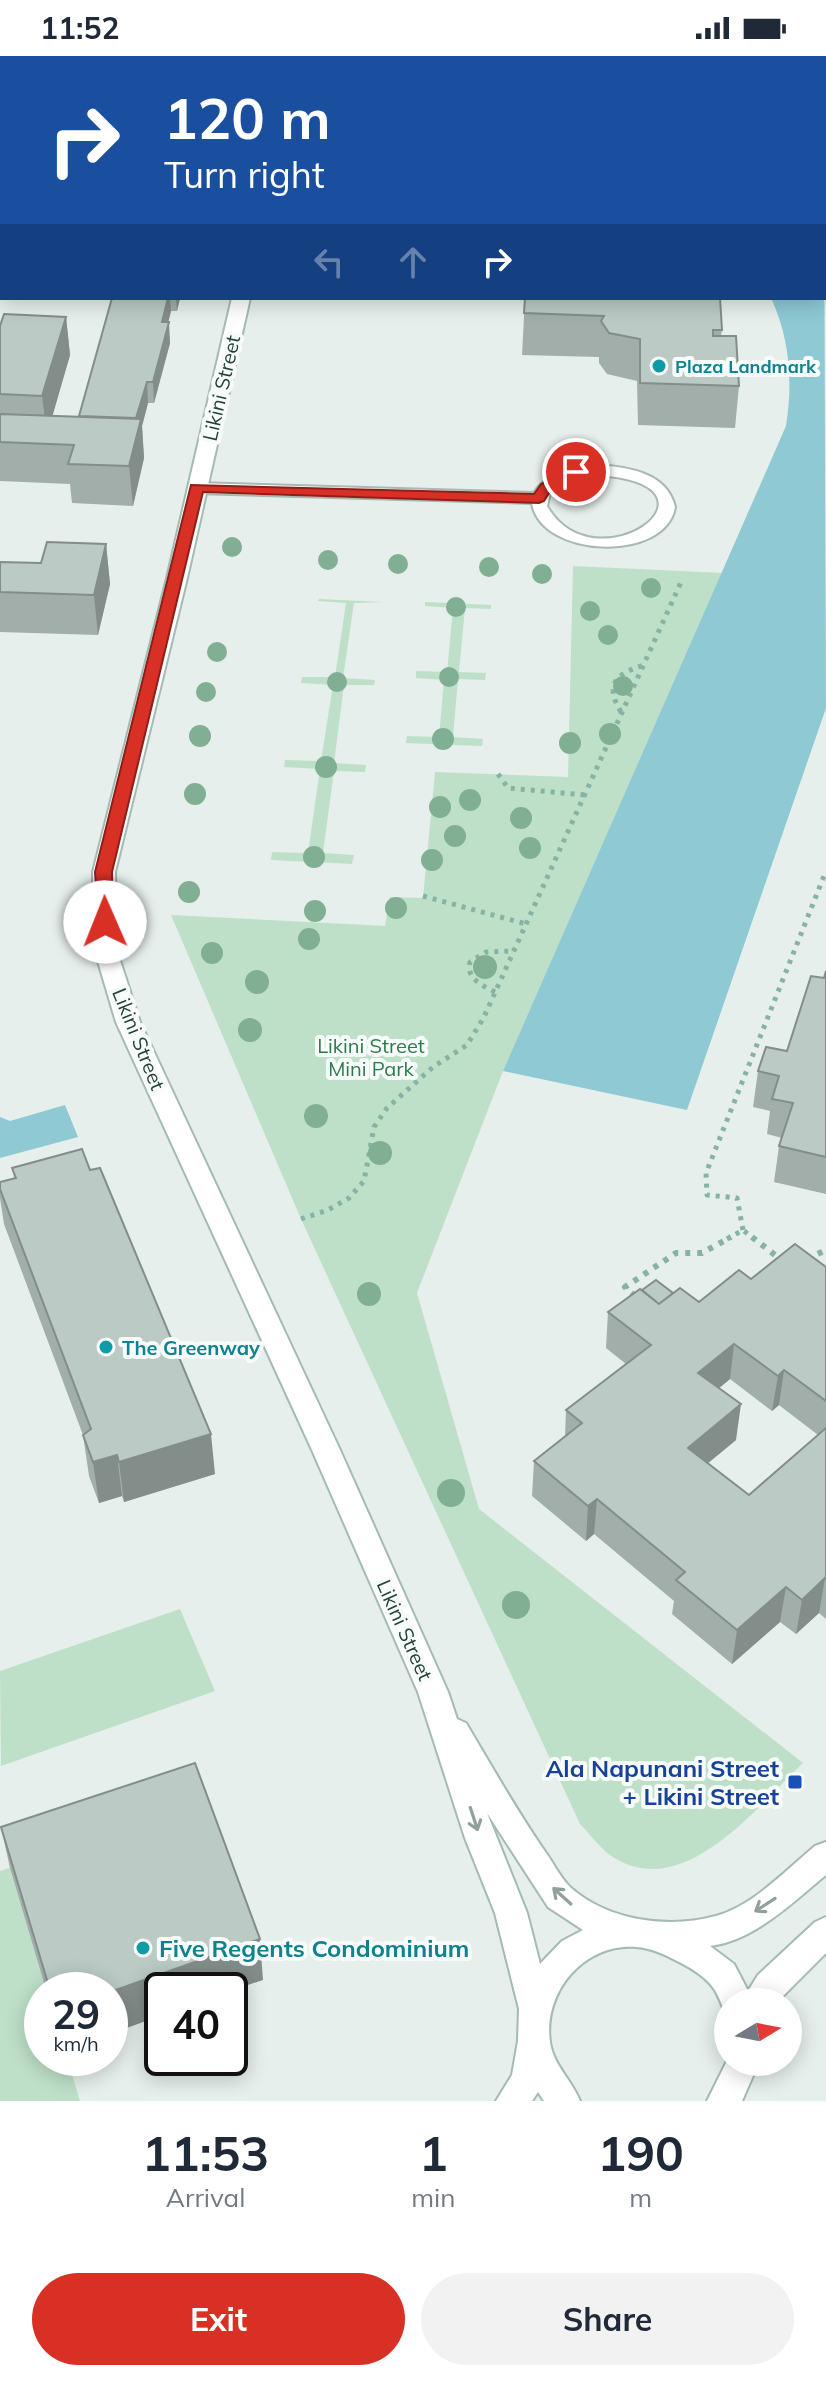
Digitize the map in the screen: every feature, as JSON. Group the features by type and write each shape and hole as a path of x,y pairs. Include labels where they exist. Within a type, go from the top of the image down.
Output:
{"street":[{"name":"Likini Street","path":"241,300 225,378 104,872 105,948 128,1022 326,1450 433,1692 480,1838 511,1913 544,2074 564,2101"},
{"name":"Likini Street","path":"433,1692 515,1833 559,1897 593,1919 645,1934 711,1961 732,1988"},
{"path":"512,2101 527,2081 534,2024 546,1979 568,1953 597,1938 720,1930 764,1907 826,1856"},
{"path":"768,1988 826,1932"},
{"path":"723,2101 739,2076"}],"lane":[{"path":"617,471 652,484 663,495 667,507 664,518 654,529 619,541 597,542 559,531 546,522 539,510 539,498 546,487 576,472 617,471"},
{"path":"196,488 539,498"}],"path":[{"path":"301,1219 328,1210 349,1198 364,1181 374,1127 407,1088 467,1045 495,992 682,580"},
{"path":"622,713 613,701 611,689 618,676 644,665"},
{"path":"498,774 508,788 585,795"},
{"path":"826,871 706,1173 707,1195 737,1198 743,1230 775,1255 810,1259 826,1250"},
{"path":"423,896 526,924"},
{"path":"495,992 471,979 468,971 470,962 478,953 488,950 513,951"},
{"path":"642,1301 625,1287 676,1253 702,1253 743,1230"}],"green space":[{"name":"Likini Street Mini Park","path":"573,566 723,573 503,1071 417,1293 479,1509 803,1763 716,1845 690,1860 664,1868 637,1867 610,1855 580,1824 301,1219 171,915 385,926 390,897 423,898 435,772 568,777"},
{"path":"319,599 384,602 354,603 343,678 375,680 374,685 344,685 334,763 366,765 365,772 334,771 323,853 354,855 352,864 271,860 272,852 308,853 320,769 284,767 285,760 321,761 333,685 301,683 302,677 335,677 346,603"},
{"path":"425,602 491,605 491,609 465,608 459,672 486,673 485,680 458,679 453,737 483,739 482,746 406,743 407,736 439,737 444,680 416,678 416,671 447,672 453,608 425,606"},
{"path":"180,1609 215,1691 1,1766 0,1671"},
{"path":"10,1868 41,1972 24,1972 24,2076 72,2076 80,2101 0,2101 0,1871"}],"water":[{"path":"772,300 824,300 826,708 687,1110 503,1071 786,426 788,361"},
{"path":"65,1105 78,1137 0,1158 0,1117 10,1121"}],"building":[{"path":"111,300 168,300 162,322 169,322 153,382 147,382 136,418 79,416"},
{"path":"525,300 720,300 722,330 713,330 713,336 736,336 739,386 640,383 640,339 609,333 601,321 604,316 524,313"},
{"path":"4,314 66,317 42,396 0,394 0,326"},
{"path":"0,414 141,419 129,466 68,464 74,445 0,442"},
{"path":"47,542 106,544 94,595 0,592 0,562 41,563"},
{"path":"826,971 826,1157 779,1146 793,1103 772,1099 779,1076 758,1071 766,1047 787,1051 811,976 824,978"},
{"name":"The Greenway","path":"82,1149 90,1170 100,1168 211,1434 119,1462 117,1455 93,1462 83,1435 91,1429 0,1189 0,1182 16,1178 12,1168"},
{"path":"795,1244 826,1267 826,1401 784,1370 778,1376 734,1344 698,1373 741,1404 688,1448 749,1495 826,1428 826,1579 802,1600 786,1587 737,1630 676,1580 685,1572 597,1499 588,1506 534,1461 582,1423 566,1410 651,1345 608,1312 640,1289 659,1304 680,1288 699,1302 739,1270 751,1279"},
{"path":"656,1280 673,1293 659,1304 642,1290"},
{"name":"Five Regents Condominium","path":"195,1763 260,1939 167,1972 144,1972 144,1980 128,1986 128,1972 45,1972 1,1827"}],"place":[{"name":"Plaza Landmark","path":"659,366"},
{"name":"The Greenway","path":"106,1347"},
{"name":"Ala Napunani Street + Likini Street","path":"795,1782"},
{"name":"Five Regents Condominium","path":"143,1948"}],"route":[{"path":"105,922 104,872 177,578 196,488 539,498 546,487 576,472"}]}
